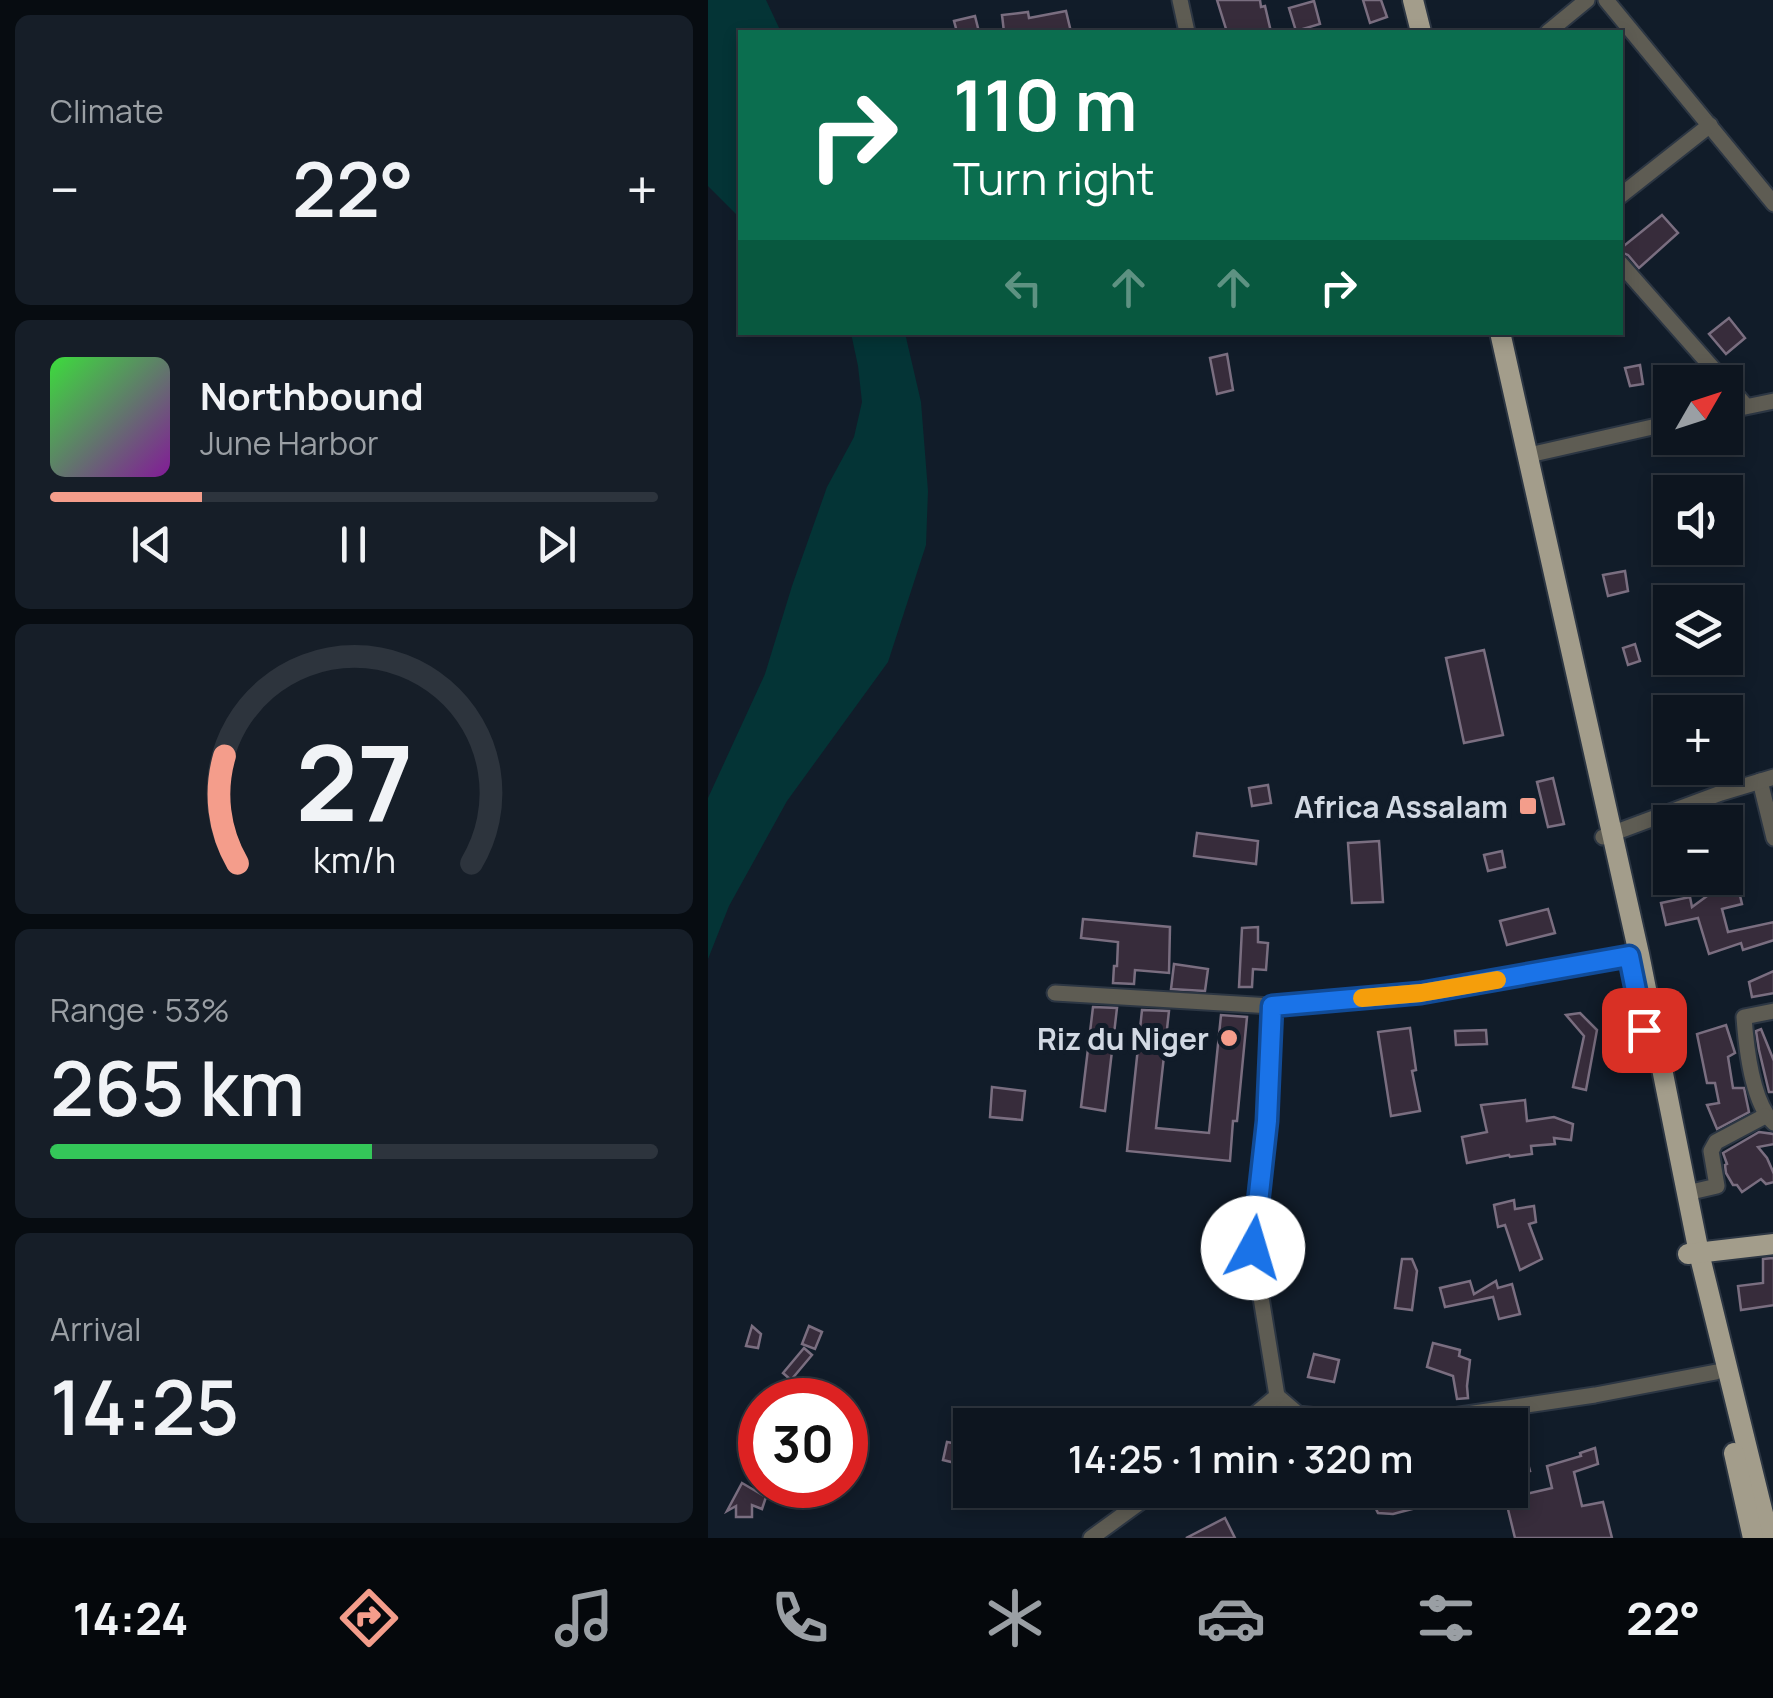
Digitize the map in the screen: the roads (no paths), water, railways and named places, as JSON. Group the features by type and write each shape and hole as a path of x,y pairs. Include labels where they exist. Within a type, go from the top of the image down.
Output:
{"main road":[{"path":"1413,0 1420,30"},
{"path":"1424,0 1432,30"},
{"path":"1490,335 1608,836"},
{"path":"1501,335 1687,1193 1693,1253 1769,1538"},
{"path":"1634,955 1752,1538"},
{"path":"1693,1253 1774,1244"}],"street":[{"path":"1180,0 1188,30"},
{"path":"1550,30 1587,0"},
{"path":"1606,0 1774,204"},
{"path":"1623,194 1710,125"},
{"path":"1623,266 1746,406"},
{"path":"1743,407 1774,400"},
{"path":"1528,456 1653,427"},
{"path":"1608,836 1649,818 1767,779 1774,838"},
{"path":"1055,993 1272,1006 1421,993 1634,955"},
{"path":"1272,1006 1267,1121 1253,1248 1278,1396 1298,1414 1368,1421 1426,1420 1716,1372"},
{"path":"1687,1193 1716,1186 1712,1152 1716,1142 1769,1119 1753,1079 1744,1017 1774,1011"},
{"path":"1263,1408 1278,1396"},
{"path":"1091,1538 1132,1508"}],"place":[{"name":"Africa Assalam","path":"1528,806"},
{"name":"Riz du Niger","path":"1229,1038"}]}
